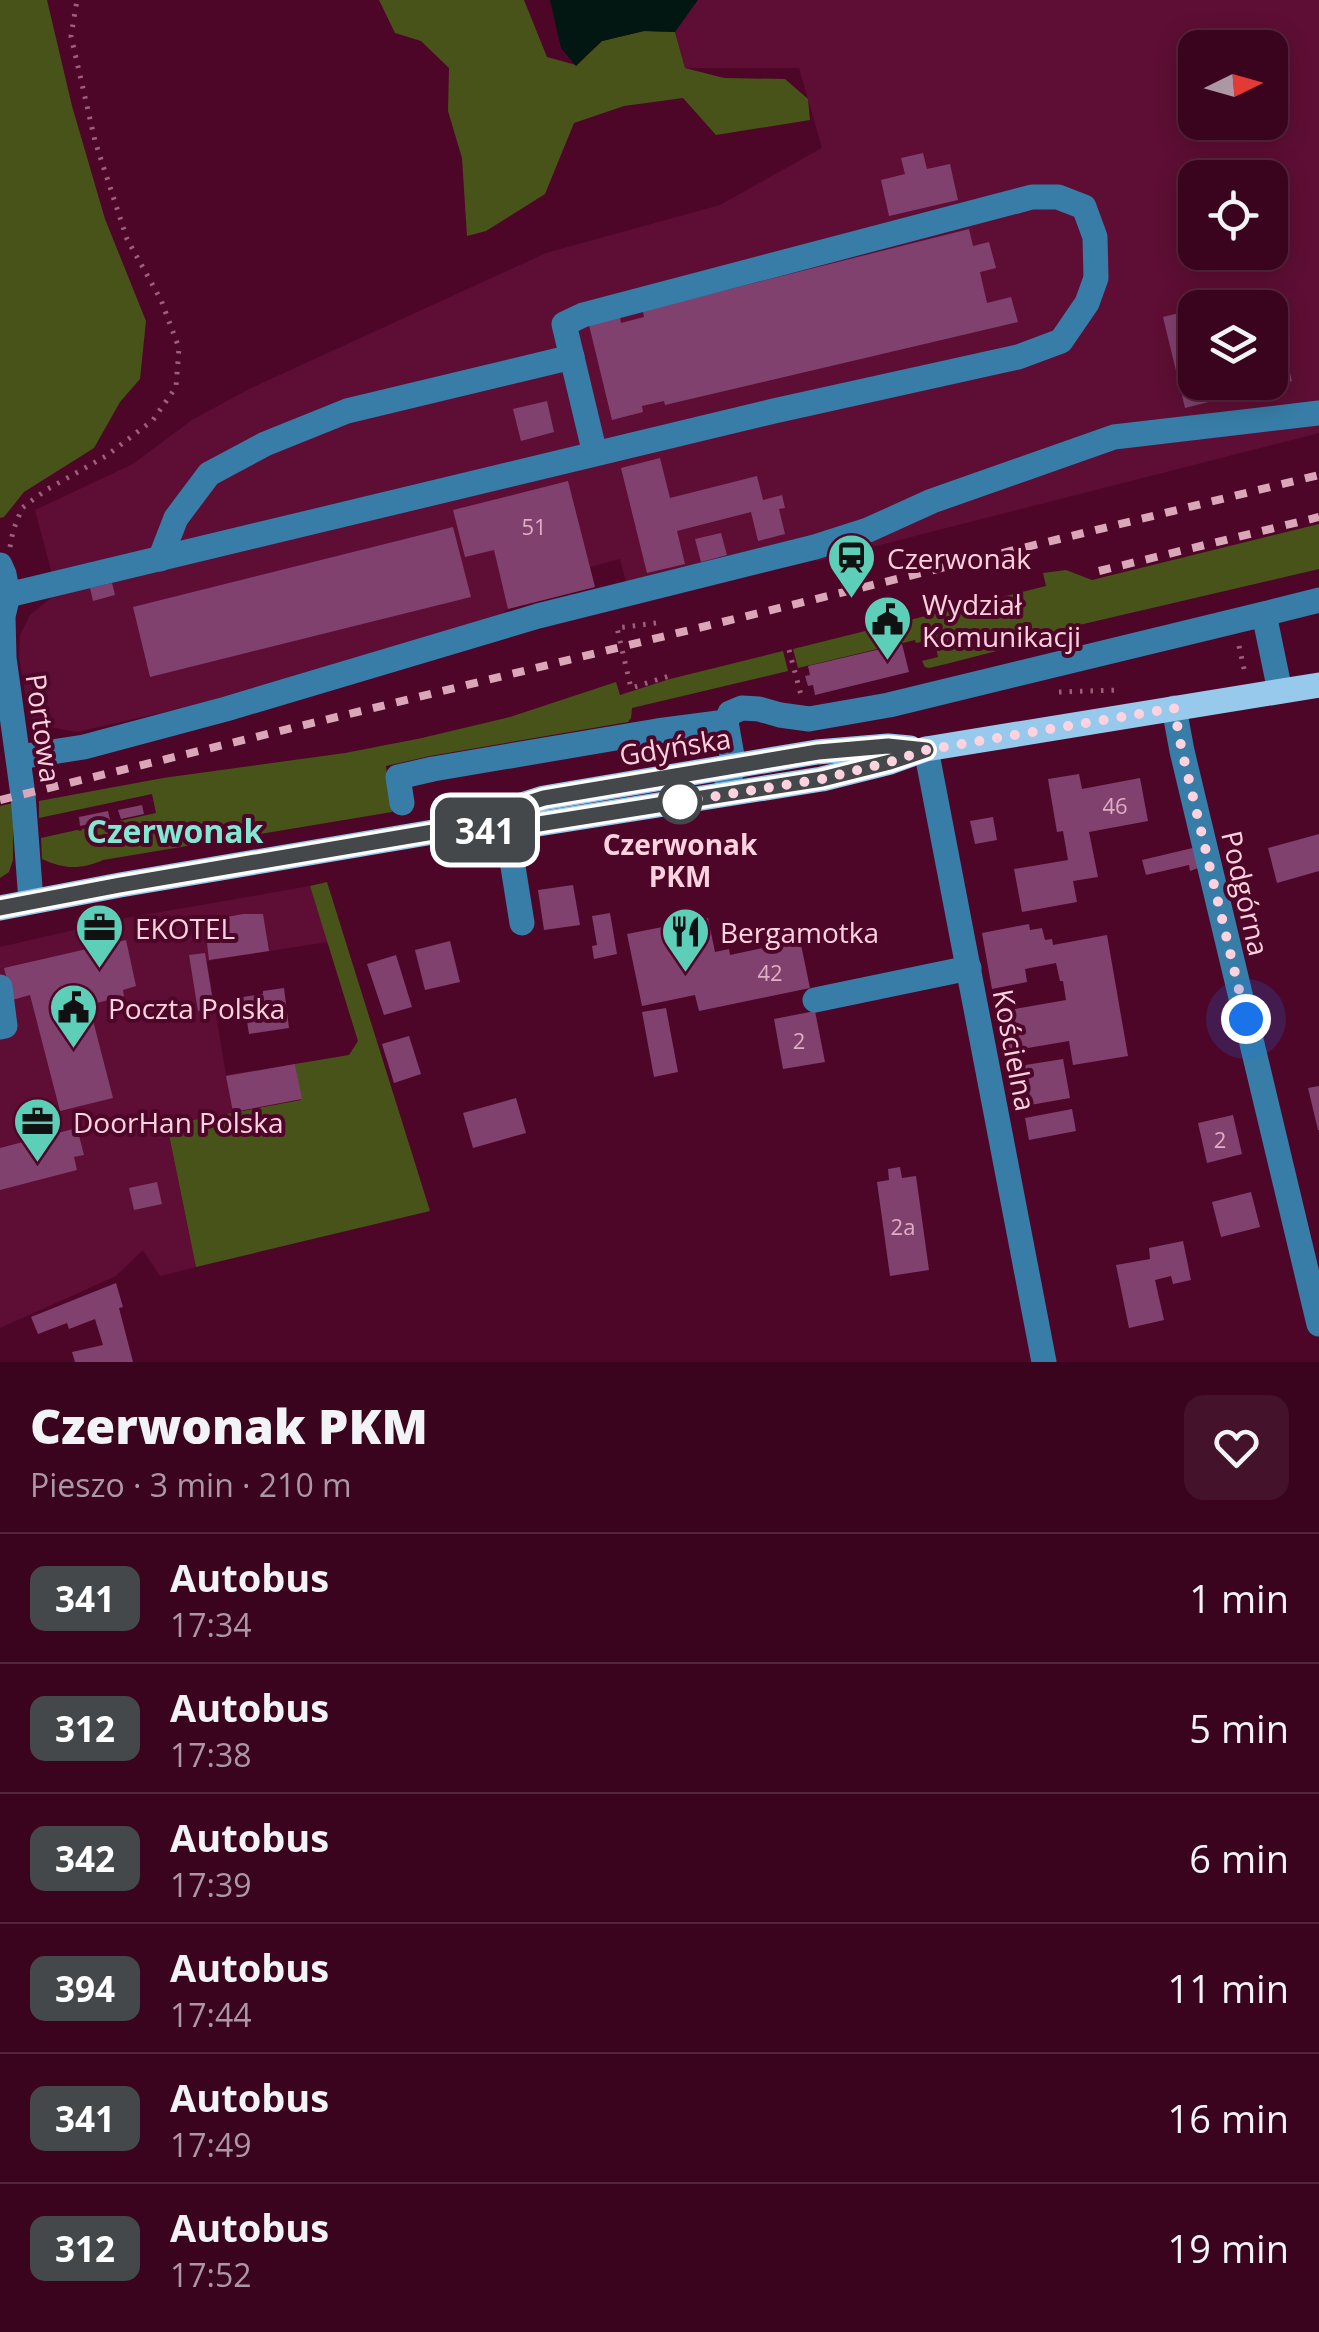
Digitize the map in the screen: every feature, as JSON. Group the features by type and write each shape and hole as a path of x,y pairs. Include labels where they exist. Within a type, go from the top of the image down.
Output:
{"main road":[{"name":"Gdyńska","path":"0,908 505,820 722,795 822,779 926,750 1319,685"},
{"name":"Gdyńska","path":"505,820 544,798 818,752 888,746 926,750"}],"street":[{"path":"4,578 160,559 595,454 774,410 1018,356 1061,341 1087,303 1096,278 1095,236 1084,208 1058,196 1032,197 584,315 564,324 595,454"},
{"path":"160,559 176,518 209,474 265,444 347,411 572,357"},
{"path":"19,757 84,747 538,616 816,546 1114,436 1319,413"},
{"name":"Portowa","path":"4,578 4,658 19,757 31,901"},
{"path":"722,795 734,766 726,722 730,713 742,708 809,719 890,705 1319,600"},
{"path":"1264,614 1280,691"},
{"name":"Podgórna","path":"1174,708 1319,1324"},
{"path":"402,803 398,778 433,768 726,722"},
{"name":"Kościelna","path":"926,750 1044,1362"},
{"path":"505,820 522,923"},
{"path":"814,1000 969,968"},
{"path":"0,987 4,1026 0,1027"}],"path":[{"path":"4,578 13,530 22,508 106,456 153,420 176,388 179,348 161,300 127,240 95,141 71,36 77,0"},
{"path":"656,623 617,628 631,688 668,676"},
{"path":"788,650 801,696"}],"shaded area":[{"path":"550,0 698,0 675,32 644,31 602,41 576,66 561,48"},
{"path":"667,0 1319,0 1319,433 817,561 815,556 631,600 620,559 590,567 595,587 508,609 490,621 191,706 77,732 34,724 19,658 20,635 30,615 57,593 35,510 133,464 192,420 251,388 546,253 720,205 822,148 799,68 685,68"},
{"path":"310,886 328,942 207,961 226,1075 295,1064 302,1099 167,1126 196,1267 160,1276 143,1250 116,1276 0,1328 0,947 126,918"}],"green space":[{"path":"0,0 47,0 105,219 146,321 140,379 120,402 94,448 24,492 0,518"},
{"path":"379,0 524,0 547,57 576,65 602,41 644,31 675,32 685,68 724,78 785,79 808,99 810,120 716,135 683,98 624,106 574,123 545,194 486,231 467,236 462,158 448,111 449,68 421,41 395,33"},
{"path":"1319,524 1319,569 1062,629 1062,634 929,668 922,661 938,657 934,639 798,668 793,649 1046,586 1043,573 1066,570 1092,580"},
{"path":"783,651 788,671 632,708 628,722 386,766 392,812 80,867 42,859 41,838 156,813 152,794 39,818 39,801 422,738 510,717 616,682 620,695"},
{"path":"13,803 13,860 9,872 0,878 0,806"},
{"path":"327,882 430,1211 196,1267 167,1125 301,1100 295,1064 349,1055 358,1041 310,886"}],"building":[{"path":"923,153 927,169 950,164 958,200 889,216 881,180 905,174 901,158"},
{"path":"969,229 973,246 989,242 996,268 980,272 987,303 1011,297 1018,322 665,405 664,401 642,406 643,412 612,420 589,325 620,317 621,323 644,317 643,311"},
{"path":"1178,313 1178,379 1163,317"},
{"path":"1183,400 1217,400 1185,408"},
{"path":"547,401 554,432 521,441 513,409"},
{"path":"660,458 670,498 757,476 763,500 782,495 785,508 779,509 785,534 758,541 751,512 677,531 685,564 647,573 621,468"},
{"path":"568,481 595,587 508,609 494,550 465,557 453,510"},
{"path":"453,527 471,597 150,677 133,607"},
{"path":"721,533 727,555 701,562 695,539"},
{"path":"112,583 115,595 93,601 90,588"},
{"path":"902,644 909,672 815,695 813,685 808,686 808,666"},
{"path":"1079,774 1082,789 1140,778 1148,821 1089,832 1098,877 1073,881 1077,902 1022,912 1014,869 1068,860 1063,831 1057,832 1048,779"},
{"path":"142,805 144,814 121,819 118,810"},
{"path":"108,811 110,820 80,826 79,817"},
{"path":"993,817 997,840 975,844 970,821"},
{"path":"1319,834 1319,871 1277,883 1268,848"},
{"path":"1197,847 1201,867 1190,871 1189,865 1146,875 1142,860"},
{"path":"573,885 580,925 544,930 538,890"},
{"path":"610,913 617,954 594,959 592,946 597,945 592,916"},
{"path":"263,914 269,951 209,960 207,943 220,934 227,917"},
{"name":"Bergamotka","path":"708,918 715,952 729,949 730,955 800,940 810,988 699,1011 695,995 642,1006 627,934"},
{"path":"1029,924 1030,930 1042,928 1045,940 1052,939 1053,945 1107,935 1128,1056 1073,1065 1069,1041 1005,1052 998,1012 1066,1000 1056,963 1025,969 1027,982 992,989 982,933"},
{"name":"Poczta Polska","path":"126,940 136,986 123,990 124,996 89,1005 113,1098 60,1111 30,995 12,1000 4,968"},
{"path":"450,941 460,982 425,990 415,950"},
{"path":"205,953 214,1008 198,1011 189,955"},
{"path":"396,955 412,1007 384,1015 367,964"},
{"path":"284,988 289,1028 249,1034 243,997"},
{"path":"666,1008 678,1072 654,1077 642,1012"},
{"path":"815,1011 825,1062 783,1069 774,1019"},
{"path":"409,1036 421,1074 394,1083 382,1044"},
{"path":"1063,1059 1070,1098 1013,1108 1006,1068"},
{"path":"295,1064 302,1099 233,1112 226,1076"},
{"path":"1319,1086 1319,1130 1318,1130 1308,1088"},
{"path":"516,1098 526,1133 473,1148 463,1113"},
{"path":"1072,1109 1076,1131 1029,1140 1025,1118"},
{"path":"1233,1115 1242,1154 1207,1163 1198,1123"},
{"name":"DoorHan Polska","path":"77,1128 84,1155 74,1157 77,1170 0,1190 0,1148"},
{"path":"900,1167 902,1178 916,1176 929,1270 890,1276 877,1182 889,1180 888,1169"},
{"path":"157,1182 162,1204 134,1210 129,1188"},
{"path":"1251,1192 1260,1227 1221,1237 1212,1202"},
{"path":"1183,1241 1191,1280 1173,1284 1171,1276 1155,1280 1164,1320 1129,1328 1116,1265 1150,1259 1149,1248"},
{"path":"116,1283 133,1362 75,1362 72,1352 103,1345 95,1319 69,1329 67,1323 38,1334 31,1317"}],"railway":[{"path":"0,800 1319,475"},
{"path":"1099,571 1319,517"}],"bus line":[{"name":"341","path":"0,908 439,831 507,829 822,779 926,750 888,746 818,752 544,798 471,821"}],"place":[{"name":"Czerwonak","path":"852,600"},
{"name":"Wydział Komunikacji","path":"887,662"},
{"name":"Czerwonak PKM","path":"680,802"},
{"name":"EKOTEL","path":"100,970"},
{"name":"Bergamotka","path":"685,974"},
{"name":"Poczta Polska","path":"73,1050"},
{"name":"DoorHan Polska","path":"38,1164"}],"district":[{"name":"Czerwonak","path":"175,830"}],"route":[{"path":"680,802 822,779 926,750 1174,708 1246,1019"}]}
